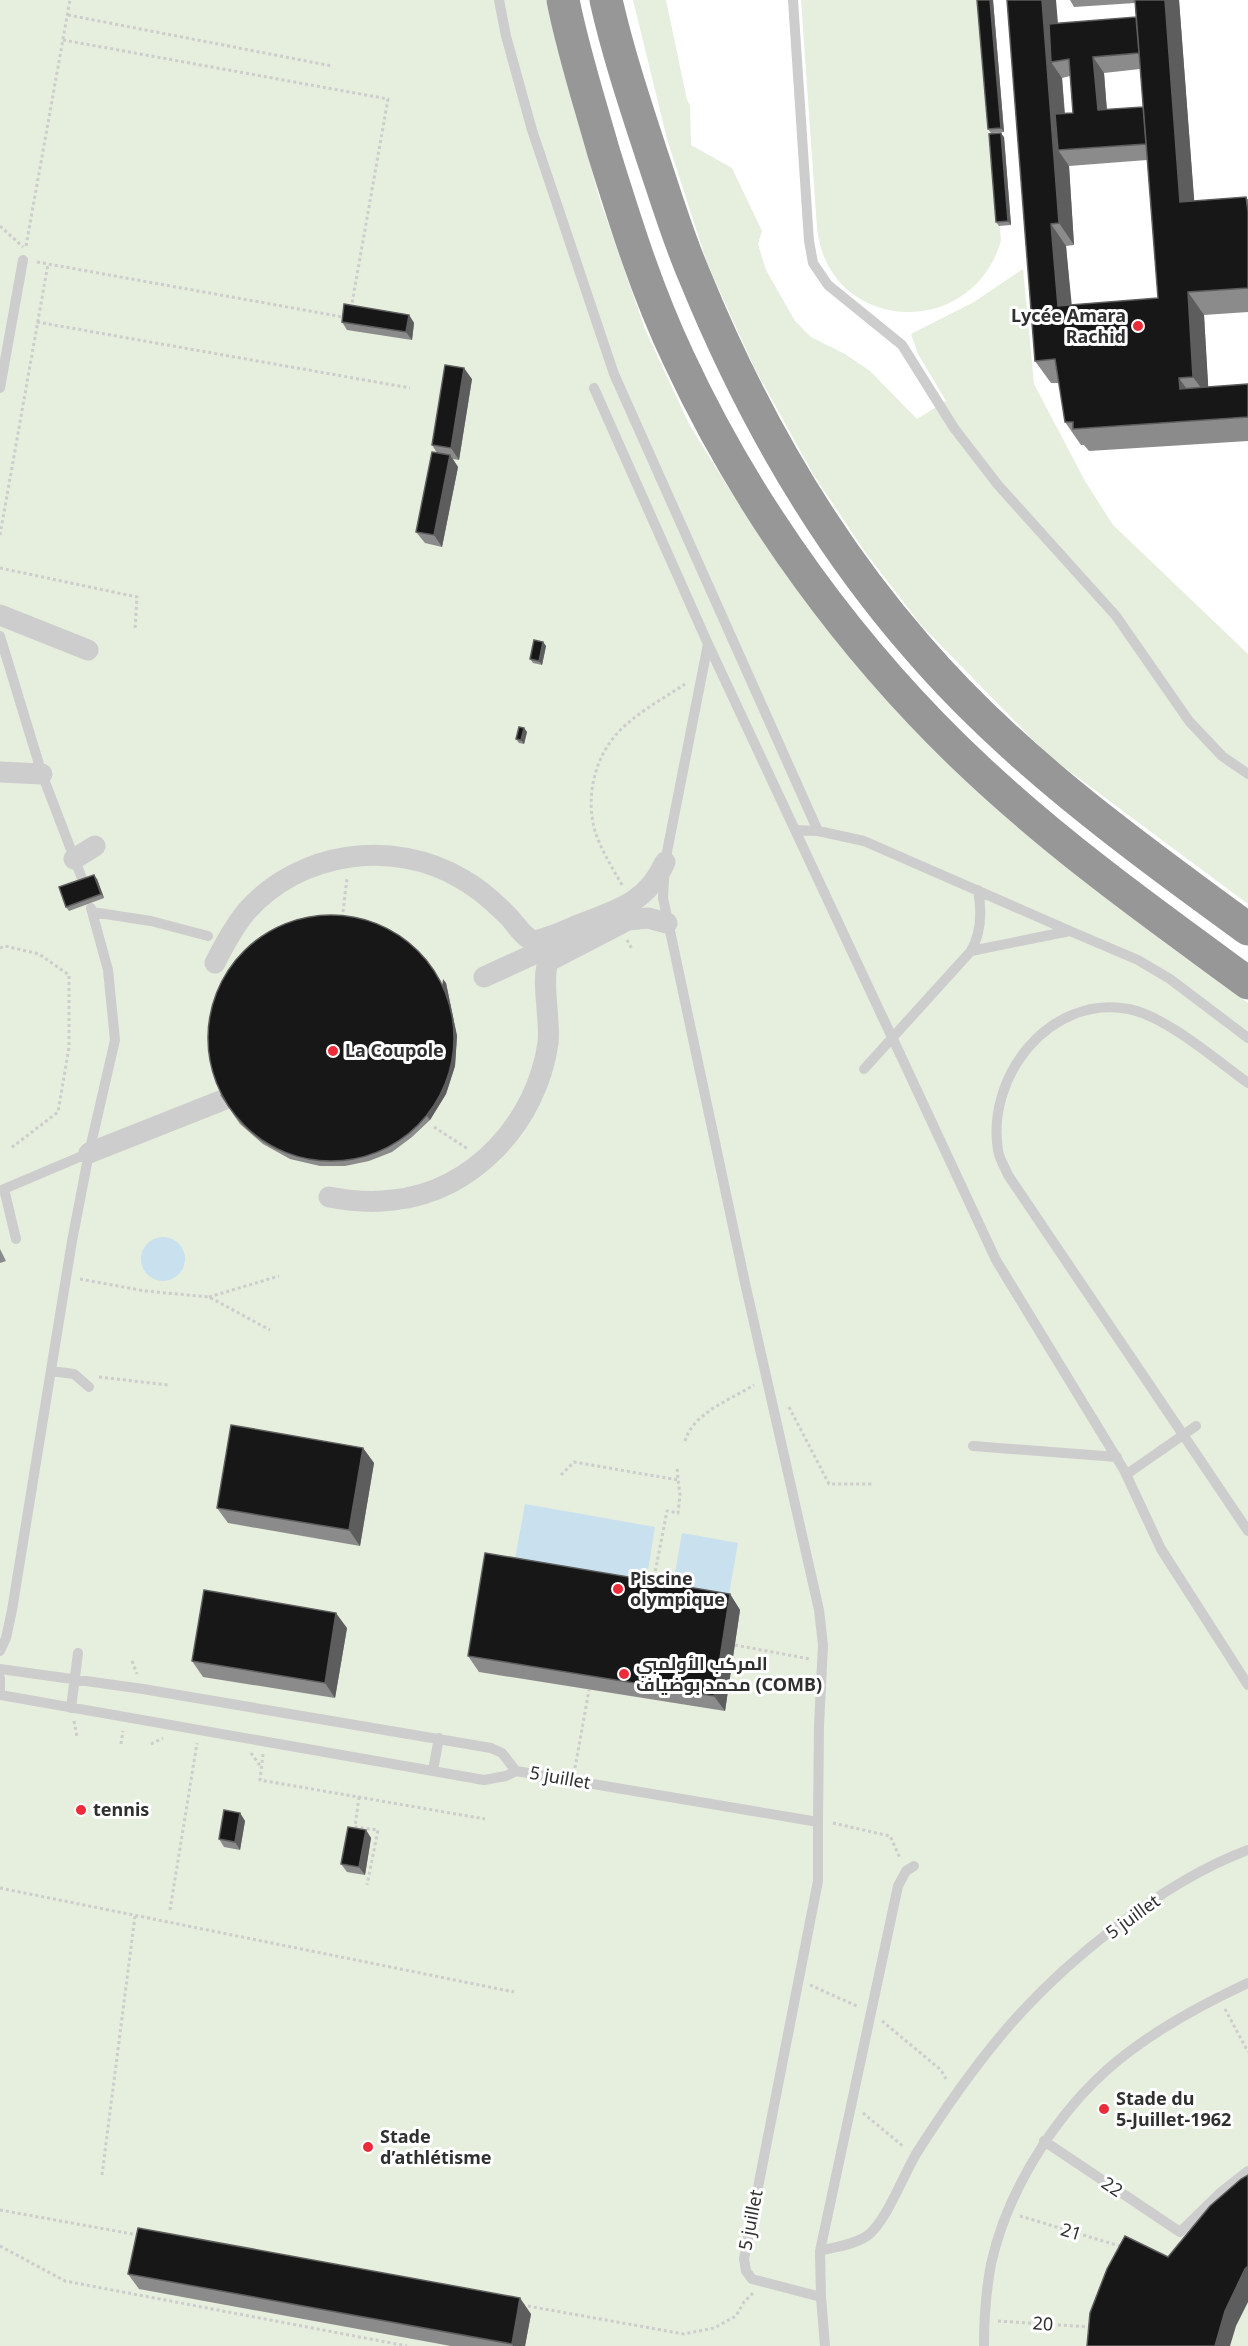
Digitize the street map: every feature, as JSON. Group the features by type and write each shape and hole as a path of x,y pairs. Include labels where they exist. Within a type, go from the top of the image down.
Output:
{"highway":[{"path":"563,0 587,94 640,268 679,359 709,417 742,476 788,547 818,590 880,669 974,766 1091,865 1248,983"},
{"path":"606,0 619,56 694,277 751,397 834,540 916,646 1009,741 1063,789 1248,929"}],"street":[{"path":"0,615 88,650"},
{"path":"0,772 42,774"},
{"path":"74,859 95,846"},
{"path":"215,963 228,936 246,912 268,891 293,874 320,862 350,856 378,855 407,859 435,866 461,878 485,894 507,914 525,936 534,941 586,932 628,920 648,918 666,923"},
{"path":"329,1197 362,1202 395,1200 416,1195 458,1179 485,1160 509,1136 528,1107 541,1075 548,1041 549,1007 545,977 546,966 586,932 636,901 653,884 665,862"},
{"path":"484,977 586,932"},
{"path":"89,1153 223,1100"}],"lane":[{"path":"499,0 506,36 532,130 614,374 818,831"},
{"path":"793,0 809,242 810,252 817,269 828,285 839,295 881,326 902,345 954,428 998,485 1116,616 1194,727 1222,756 1248,774"},
{"path":"0,388 23,260"},
{"path":"594,388 708,644 996,1260 1127,1474 1161,1549 1248,1685"},
{"path":"0,636 42,774 83,881"},
{"path":"708,644 665,862 663,898 666,923 745,1283 814,1581 820,1622 822,1661 818,1822"},
{"path":"795,830 818,831 864,842 1127,954 1170,979 1248,1038"},
{"path":"864,1070 971,951 978,933 980,900 978,890"},
{"path":"0,1651 6,1638 12,1610 66,1277 89,1153 115,1040 108,970 91,910 151,921 208,936"},
{"path":"971,951 1070,931"},
{"path":"1248,1083 1158,1019 1127,1009 1092,1010 1064,1018 1047,1028 1019,1059 1007,1078 996,1128 998,1152 1008,1175 1248,1531"},
{"path":"16,1239 2,1186 89,1153"},
{"path":"51,1371 74,1374 89,1388"},
{"path":"1127,1474 1196,1426"},
{"path":"973,1446 1116,1457"},
{"path":"71,1708 78,1653"},
{"path":"0,1669 491,1748 510,1761 516,1771 495,1779 484,1780 71,1708 0,1693 0,1678"},
{"path":"433,1770 439,1738"},
{"name":"5 juillet","path":"516,1771 818,1822 818,1881 744,2259 746,2271 753,2279 763,2283"},
{"name":"5 juillet","path":"820,2251 853,2242 868,2235 880,2222 915,2156 955,2096 1003,2033 1036,1997 1137,1911 1218,1861 1248,1850"},
{"path":"825,2346 820,2251 898,1886 910,1868"},
{"path":"984,2346 984,2320 991,2265 1007,2212 1044,2142 1087,2090 1129,2052 1218,1997 1248,1983"},
{"name":"22","path":"1044,2142 1180,2232 1220,2193 1248,2171"},
{"path":"763,2283 821,2297"}],"path":[{"path":"0,226 25,249 70,0"},
{"path":"68,15 332,66"},
{"path":"23,260 350,318 388,99 63,40"},
{"path":"0,535 48,264"},
{"path":"37,322 410,388"},
{"path":"0,568 137,597 135,630"},
{"path":"624,888 600,845 592,819 591,793 598,766 610,742 628,723 701,673"},
{"path":"343,912 350,856"},
{"path":"619,924 632,950"},
{"path":"0,948 5,946 39,954 69,975 69,1047 58,1112 11,1148"},
{"path":"434,1127 485,1160"},
{"path":"66,1277 145,1291 209,1297 279,1276"},
{"path":"209,1297 270,1330"},
{"path":"74,1374 168,1385"},
{"path":"685,1441 690,1428 700,1418 767,1377"},
{"path":"785,1399 829,1484 872,1484"},
{"path":"561,1475 574,1462 678,1480"},
{"path":"652,1584 667,1511 678,1513 680,1496 677,1466"},
{"path":"735,1646 822,1661"},
{"path":"579,1747 589,1690"},
{"path":"170,1910 200,1730"},
{"path":"264,1741 260,1780 485,1819"},
{"path":"359,1797 355,1827 378,1830 367,1885"},
{"path":"818,1822 836,1823 890,1836 910,1868"},
{"path":"0,1888 514,1992"},
{"path":"102,2175 135,1916"},
{"path":"800,1981 871,2012 941,2070 955,2096"},
{"path":"1218,1997 1248,2052"},
{"path":"851,2104 915,2156"},
{"path":"0,2210 140,2236"},
{"name":"21","path":"1007,2212 1125,2248"},
{"path":"0,2246 65,2281 407,2346"},
{"path":"514,2304 684,2334 714,2328 736,2316 744,2301 763,2283"},
{"name":"20","path":"984,2320 1101,2328"}],"green space":[{"name":"المركب الأولمبي محمد بوضياف (COMB)","path":"0,0 546,0 599,197 645,329 689,424 726,484 772,549 1056,857 1165,943 1248,1003 1248,2346 0,2346"},
{"path":"633,0 666,0 687,100 690,105 691,145 732,168 762,231 758,244 766,270 795,321 811,337 845,354 870,371 917,419 946,401 918,354 911,334 974,302 1023,269 1034,384 1085,481 1113,525 1248,654 1248,904 1049,756 921,625 865,552 813,474 754,367 707,263 667,139"},
{"path":"801,0 985,0 1001,241 985,274 961,296 932,309 902,312 872,305 846,289 827,263 817,228"}],"water":[{"path":"163,1237 178,1244 185,1259 178,1274 163,1281 148,1274 141,1259 148,1244"},
{"path":"525,1504 655,1527 646,1582 515,1559"},
{"path":"682,1533 738,1543 729,1594 673,1584"}],"building":[{"path":"977,0 990,0 1001,128 988,129"},
{"path":"1007,0 1042,0 1059,223 1051,224 1058,306 1158,298 1135,0 1165,0 1180,202 1246,197 1248,212 1248,288 1188,292 1193,377 1179,378 1180,389 1248,384 1248,417 1073,429 1073,422 1065,422 1055,359 1035,361"},
{"path":"1136,17 1139,53 1093,57 1098,110 1143,107 1146,144 1058,150 1055,114 1073,113 1069,59 1051,62 1049,24"},
{"path":"1001,133 1008,221 996,222 989,134"},
{"path":"344,304 409,315 406,332 342,322"},
{"path":"445,365 464,368 451,448 432,445"},
{"path":"432,452 450,455 434,535 416,532"},
{"path":"534,640 543,642 539,661 530,659"},
{"path":"519,727 524,728 521,740 516,739"},
{"path":"94,875 101,894 66,907 59,887"},
{"name":"La Coupole","path":"343,915 367,920 389,929 400,935 418,951 434,969 445,991 452,1014 454,1038 452,1062 445,1085 434,1107 418,1125 400,1141 367,1156 343,1161 319,1161 295,1156 262,1141 228,1107 217,1085 210,1062 208,1026 213,1002 228,969 262,935 284,924 307,917"},
{"path":"231,1425 363,1448 349,1530 217,1508"},
{"path":"485,1553 730,1594 714,1696 468,1656"},
{"path":"204,1590 336,1613 325,1683 192,1661"},
{"path":"224,1810 240,1813 235,1842 219,1839"},
{"path":"348,1827 366,1830 359,1867 341,1864"},
{"path":"1248,2175 1248,2266 1225,2311 1215,2346 1087,2346 1090,2313 1107,2269 1125,2236 1168,2257 1210,2206"},
{"path":"138,2228 520,2298 512,2344 128,2274"}],"place":[{"name":"Lycée Amara Rachid","path":"1138,326"},
{"name":"La Coupole","path":"333,1051"},
{"name":"Piscine olympique","path":"618,1589"},
{"name":"المركب الأولمبي محمد بوضياف (COMB)","path":"624,1674"},
{"name":"tennis","path":"81,1810"},
{"name":"Stade du 5-Juillet-1962","path":"1104,2109"},
{"name":"Stade d’athlétisme","path":"368,2147"}]}
